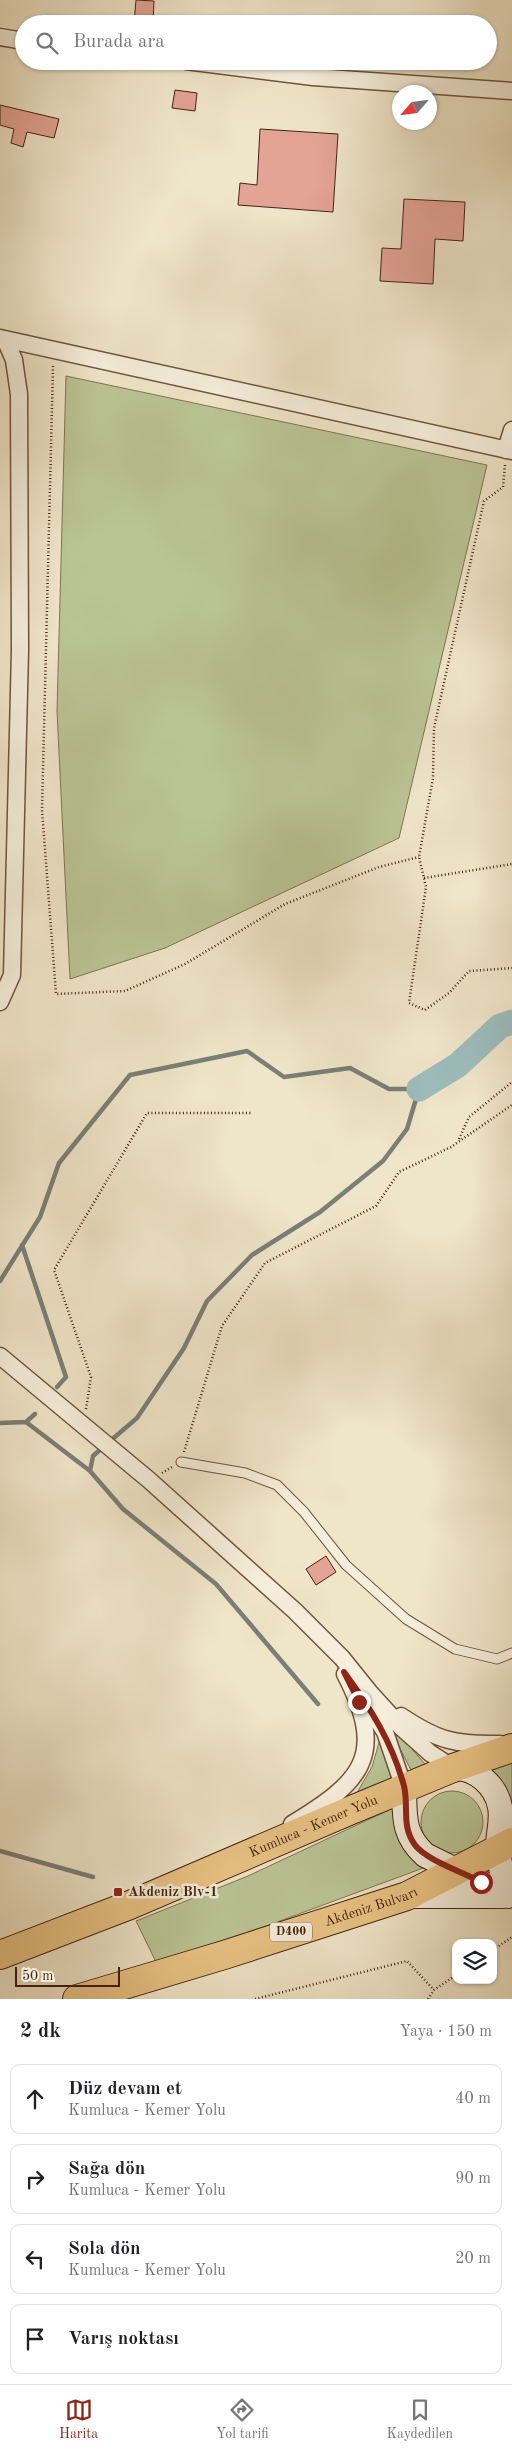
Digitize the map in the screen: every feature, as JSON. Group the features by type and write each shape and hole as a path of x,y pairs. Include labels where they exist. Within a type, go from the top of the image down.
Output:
{"highway":[{"name":"Kumluca - Kemer Yolu","path":"0,1955 130,1905 453,1768 512,1748"},
{"name":"Akdeniz Bulvarı","path":"77,1999 126,1992 407,1896 505,1846"}],"street":[{"path":"0,38 15,39"},
{"path":"257,70 313,77 512,91"},
{"path":"3,339 509,450 512,430"},
{"path":"0,1002 12,975 20,650 19,394 14,360 3,339"},
{"path":"0,1356 132,1465 295,1611 342,1658 370,1694 423,1747 453,1768 470,1771 481,1777 496,1796 500,1808 511,1897"},
{"name":"Kumluca - Kemer Yolu","path":"295,1611 344,1672 385,1732 404,1788 405,1823 409,1836 416,1846 425,1855 511,1897"},
{"name":"Kumluca - Kemer Yolu","path":"224,1865 323,1805 348,1784 360,1767 365,1746 366,1727 359,1702 344,1672"},
{"path":"370,1694 424,1732 450,1742 478,1745 512,1744"},
{"name":"D400","path":"407,1896 511,1897"}],"lane":[{"path":"180,1462 245,1473 277,1485 304,1512 346,1565 406,1619 455,1649 497,1659 512,1652"}],"path":[{"path":"54,349 42,810 56,994 125,991 186,964 285,904 378,867 419,857"},
{"path":"509,450 503,487 484,501 434,728 433,778 419,857 426,887 409,1003 425,1010 449,993 469,971 512,968"},
{"path":"424,878 512,864"},
{"path":"459,1141 469,1117 512,1082"},
{"path":"149,1480 180,1462 222,1326 265,1263 376,1206 399,1172 459,1141 512,1105"},
{"path":"87,1428 91,1377 54,1270 147,1113 252,1113"},
{"path":"497,1947 512,1937"},
{"path":"256,1999 407,1961 434,1990"},
{"path":"428,1999 434,1990 452,1978"}],"green space":[{"path":"66,376 487,465 399,838 165,948 70,979 57,711"},
{"path":"398,1733 425,1764 411,1770 393,1735"},
{"path":"380,1739 395,1777 355,1796 372,1767"},
{"path":"512,1761 512,1825 487,1770"},
{"path":"446,1791 458,1791 474,1800 481,1810 483,1822 481,1834 474,1844 458,1853 446,1853 435,1848 426,1839 421,1828 421,1816 426,1805 435,1796"},
{"path":"395,1807 426,1867 269,1925 156,1962 136,1921 248,1876"}],"building":[{"path":"136,0 154,1 153,15 135,15"},
{"path":"175,90 197,93 195,111 172,108"},
{"path":"0,105 59,119 54,138 27,132 23,147 11,143 14,129 0,125"},
{"path":"260,129 338,134 333,212 238,205 240,183 257,185"},
{"path":"404,199 465,202 463,241 435,239 433,284 380,281 382,248 401,249"},
{"path":"326,1556 336,1572 316,1585 306,1569"}],"waterway":[{"path":"419,1089 458,1065 500,1026 512,1022"},
{"path":"0,1281 40,1217 59,1163 130,1075 247,1051 284,1077 350,1068 389,1089 419,1089 407,1129 383,1161 320,1212 252,1255 207,1301 184,1348 137,1418 109,1442"},
{"path":"22,1245 66,1377 57,1387"},
{"path":"0,1423 26,1422 35,1414"},
{"path":"26,1422 90,1471"},
{"path":"103,1447 93,1456 90,1471 123,1509 216,1584 318,1704"},
{"path":"0,1851 93,1877"}],"place":[{"name":"Akdeniz Blv-1","path":"118,1892"}],"route":[{"path":"359,1702 344,1672 385,1732 404,1788 405,1823 409,1836 425,1855 481,1882"}]}
